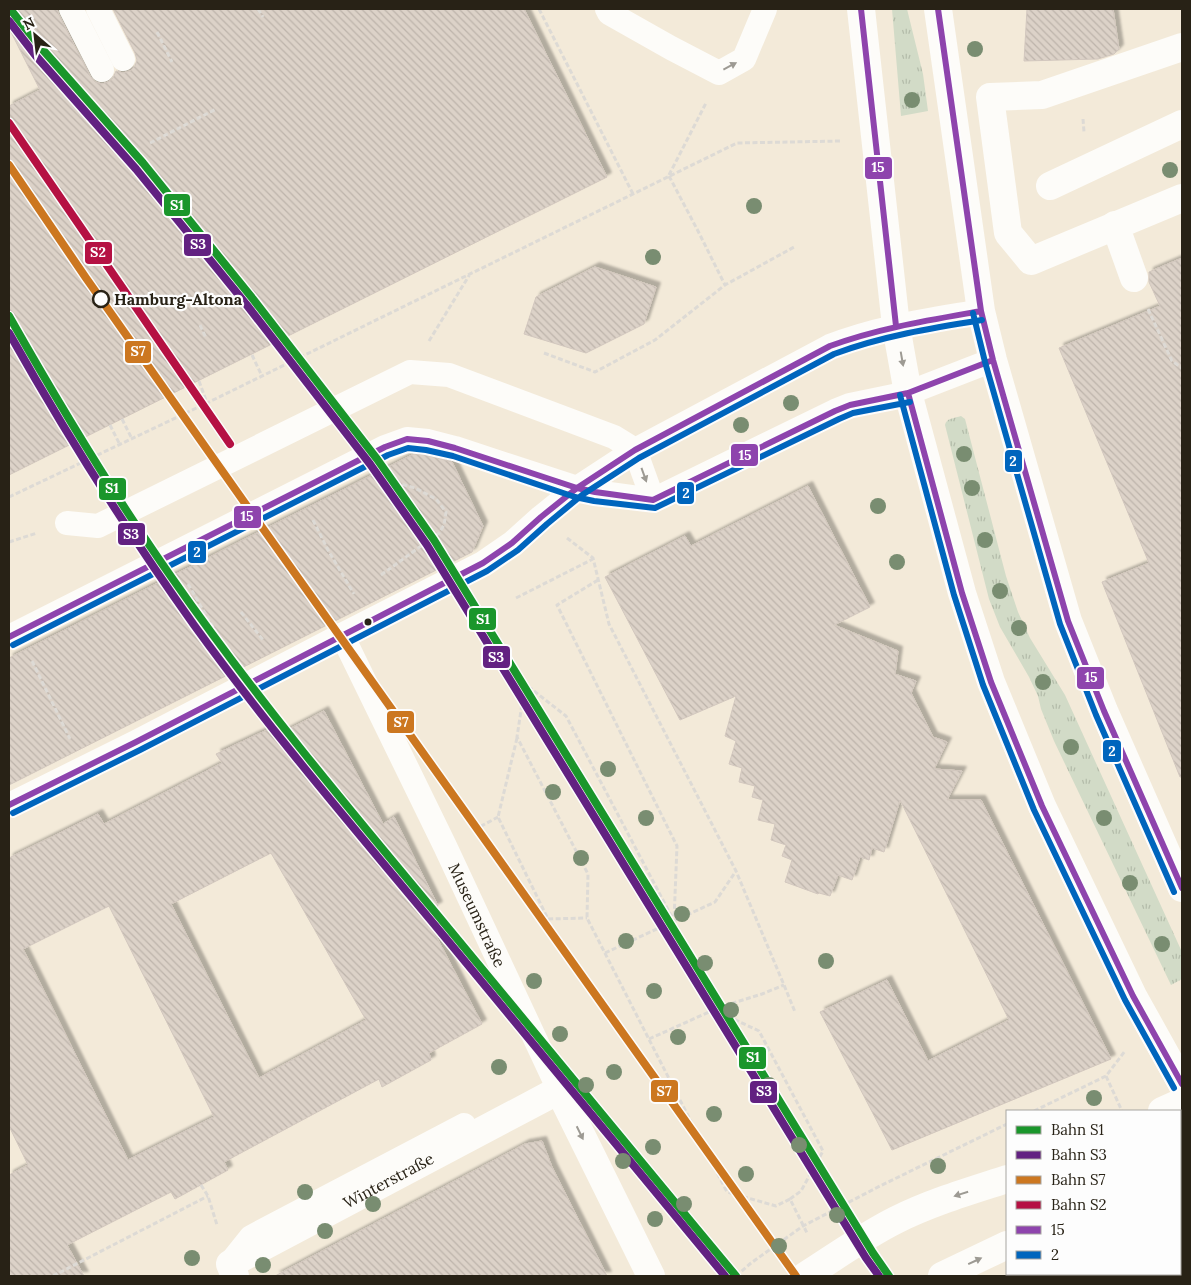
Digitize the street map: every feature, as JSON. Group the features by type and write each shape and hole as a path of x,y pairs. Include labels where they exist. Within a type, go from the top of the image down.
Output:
{"main road":[{"path":"861,9 896,326 908,393 962,594 991,682 1042,806 1133,996 1182,1084"},
{"path":"938,9 980,311 993,360 1068,621 1104,711 1182,888"},
{"path":"1182,47 1042,95 990,97 1008,233 1031,261 1182,198"},
{"path":"1050,186 1182,124"},
{"path":"1115,226 1134,278"},
{"name":"Winterstraße","path":"232,1270 559,1090"},
{"name":"Museumstraße","path":"559,1090 651,1276"},
{"path":"1164,1110 1182,1102"},
{"path":"805,1276 896,1220 949,1198 1006,1179"},
{"path":"942,1276 1006,1245"}],"lane":[{"path":"71,9 102,70"},
{"path":"98,9 123,59"},
{"path":"607,9 609,13 671,48 719,72 744,59 765,9"},
{"path":"9,805 136,742 483,563 512,543 577,488 635,450 830,346 852,337 896,326 980,311"},
{"path":"9,637 385,447 407,439 428,441 455,448 577,488 653,500 835,410 908,393 993,360"},
{"path":"67,523 98,526 410,372 449,375 614,436 635,450 653,500"},
{"name":"Museumstraße","path":"342,635 446,846 559,1090"}],"path":[{"path":"258,9 262,17"},
{"path":"539,9 633,194"},
{"path":"156,32 172,62"},
{"path":"669,176 713,89 719,72"},
{"path":"150,143 216,109"},
{"path":"9,497 207,403 737,143 840,142 874,128"},
{"path":"669,176 725,286"},
{"path":"544,353 595,372 655,340 725,286 796,246"},
{"path":"410,372 470,274"},
{"path":"1134,278 1172,361 1182,368"},
{"path":"200,324 206,338"},
{"path":"252,355 262,376"},
{"path":"198,381 207,403"},
{"path":"122,419 132,439"},
{"path":"110,426 120,445"},
{"path":"377,578 439,534 444,525 446,512 436,499 415,488 394,482"},
{"path":"311,516 357,600"},
{"path":"541,517 594,558 609,624 736,871 795,1012"},
{"path":"516,598 594,558"},
{"path":"598,580 557,606 677,846 674,920"},
{"path":"188,583 233,662"},
{"path":"354,595 362,589"},
{"path":"242,612 268,645"},
{"path":"31,660 73,743"},
{"path":"517,737 588,874 587,918 727,1192 776,1206 801,1191 823,1150 759,1031 723,1014 566,716 525,684 517,737 498,817 548,919 587,918"},
{"path":"605,953 715,902 736,871"},
{"path":"649,1039 720,1007 762,994 784,984"},
{"path":"1036,1110 1106,1076 1122,1110"},
{"path":"736,1276 751,1263 804,1226 880,1186 1006,1124"},
{"path":"53,1276 208,1196"},
{"path":"790,1199 810,1240"}],"green space":[{"path":"892,9 907,9 923,74 928,111 901,116"},
{"path":"961,416 965,419 1006,576 1018,612 1030,638 1065,695 1182,952 1182,979 1171,985 1054,741 1041,709 1038,696 1000,627 989,599 945,425 949,420"}],"building":[{"path":"9,9 57,9 90,76 95,82 102,84 113,78 116,71 123,73 130,71 135,66 137,60 113,9 524,9 607,177 9,475 9,106 40,90 9,28"},
{"path":"1027,9 1113,9 1119,49 1114,54 1098,59 1024,61"},
{"path":"1182,258 1182,777 1180,777 1102,582 1149,563 1059,348 1160,306 1149,282 1149,272"},
{"path":"595,267 656,287 644,324 586,353 524,334 536,297"},
{"path":"414,454 452,462 483,526 472,552 9,785 9,658"},
{"path":"808,486 870,607 834,625 898,651 895,674 916,681 911,693 933,737 947,742 934,769 962,771 947,800 981,800 1111,1059 892,1150 820,1012 887,980 928,1061 1009,1020 900,800 884,852 872,848 869,860 860,857 852,880 838,875 830,896 818,894 785,882 792,860 782,856 786,845 771,840 775,824 758,820 763,800 752,797 755,786 739,782 742,768 729,764 736,741 725,736 736,696 680,720 605,577 685,536 691,546"},
{"path":"324,711 383,824 394,817 438,906 424,913 482,1024 429,1053 431,1060 382,1087 379,1079 224,1162 228,1170 175,1199 171,1192 67,1245 84,1276 9,1276 9,1175 28,1165 9,1126 9,858 98,814 104,824 222,763 216,754 269,729 274,737","holes":["271,853 366,1020 259,1078 171,904","109,906 214,1117 128,1160 23,949"]},
{"path":"542,1141 552,1167 607,1276 275,1276 525,1144"}],"rail line":[{"name":"S1","path":"10,9 43,50 143,163 253,299 377,459 434,540 873,1253 889,1276"},
{"name":"S3","path":"9,21 36,56 136,169 246,304 370,464 427,545 866,1258 879,1276"},
{"name":"S2","path":"9,123 230,444"},
{"name":"S7","path":"9,165 86,278 259,523 796,1276"},
{"name":"S1","path":"9,316 108,482 172,578 234,664 333,789 736,1276"},
{"name":"S3","path":"9,333 75,445 121,518 169,590 226,668 326,794 725,1276"}],"transit line":[{"name":"15","path":"861,9 896,326"},
{"name":"15","path":"938,9 981,311 993,360 1068,621 1104,711 1182,888"},
{"name":"15","path":"9,805 136,742 483,563 512,543 577,488 635,450 830,346 886,329 981,311"},
{"name":"2","path":"973,313 985,362 1060,624 1096,715 1174,892"},
{"name":"2","path":"13,813 140,750 487,571 518,550 582,495 639,458 834,354 889,337 982,320"},
{"name":"15","path":"9,637 385,447 407,439 428,441 455,448 577,488 653,500 835,411 850,405 908,393 993,360"},
{"name":"15","path":"908,393 962,593 991,682 1042,806 1133,996 1182,1084"},
{"name":"2","path":"900,395 954,595 983,685 1034,810 1125,1000 1174,1088"},
{"name":"2","path":"13,645 388,455 408,448 453,456 575,497 655,508 853,413 910,402"}],"place":[{"name":"Hamburg-Altona","path":"101,299"}]}
